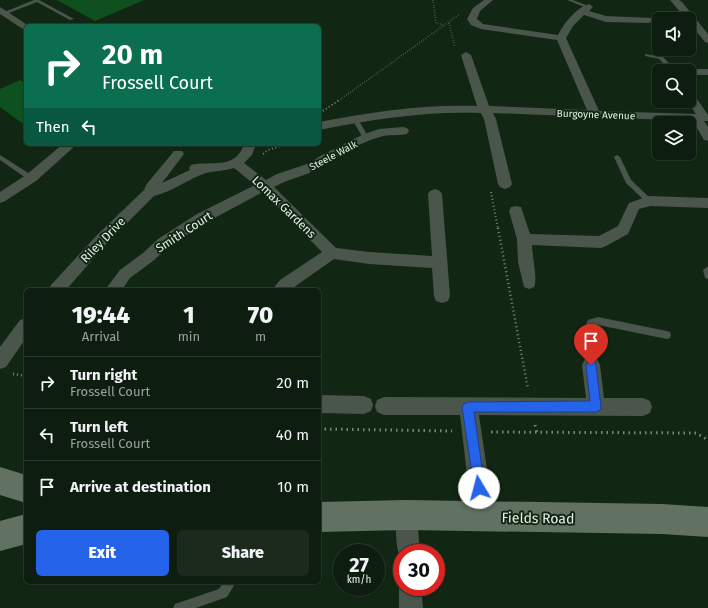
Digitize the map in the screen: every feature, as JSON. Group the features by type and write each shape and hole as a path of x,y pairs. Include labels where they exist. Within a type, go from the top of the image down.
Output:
{"street":[{"path":"489,0 476,10 472,19 474,23 480,26 561,38"},
{"path":"674,0 704,30 708,40"},
{"path":"595,115 561,38 565,28 572,20 586,9 606,19 649,20"},
{"path":"2,12 24,27"},
{"path":"461,53 481,103 490,119 505,184"},
{"path":"696,72 708,72"},
{"path":"696,106 703,118 708,137"},
{"name":"Burgoyne Avenue","path":"321,126 355,119 422,110 485,110 703,118"},
{"name":"Steele Walk","path":"265,186 314,166 324,159 366,138 379,133 403,131"},
{"path":"0,198 31,178 69,146"},
{"path":"179,149 180,158 187,164 205,169 226,166 235,162 256,148"},
{"name":"Riley Drive","path":"59,288 102,239 150,192 151,188 179,149"},
{"name":"Lomax Gardens","path":"235,162 265,186 332,253"},
{"name":"Riley Drive","path":"150,192 160,190 177,180 205,169"},
{"name":"Smith Court","path":"114,288 125,274 148,257 163,243 202,218 265,186"},
{"path":"435,194 442,296"},
{"path":"524,239 601,242 623,230 634,206 649,201 708,203"},
{"path":"516,211 524,239 529,283"},
{"path":"282,288 332,253 369,258 439,262"},
{"path":"5,367 24,329"},
{"path":"591,365 596,407"},
{"path":"321,404 364,405"},
{"path":"384,406 643,407"},
{"path":"468,407 484,517"},
{"path":"0,481 24,488"},
{"path":"406,515 408,544"},
{"name":"Fields Road","path":"321,517 406,515 662,519 708,522"},
{"path":"0,536 24,530"},
{"path":"410,596 411,608"}],"lane":[{"path":"2,12 36,0 72,20"},
{"path":"569,0 586,9"},
{"path":"647,56 661,58 666,64"},
{"path":"355,119 366,138"},
{"path":"0,157 31,178"},
{"path":"617,157 628,181 649,201"},
{"path":"591,365 587,330 591,323 598,321 667,335"},
{"path":"179,608 223,593 229,584"}],"path":[{"path":"432,0 436,23 446,25"},
{"path":"321,113 461,14"},
{"path":"449,22 461,53"},
{"path":"256,148 268,150 279,146"},
{"path":"490,186 532,406"},
{"path":"5,367 24,375"},
{"path":"321,429 471,432 696,433 708,440"}],"building":[{"path":"57,0 144,0 95,21"},
{"path":"20,80 24,83 24,125 0,107 0,89"}],"route":[{"path":"479,488 468,407 596,407 591,365"}]}
